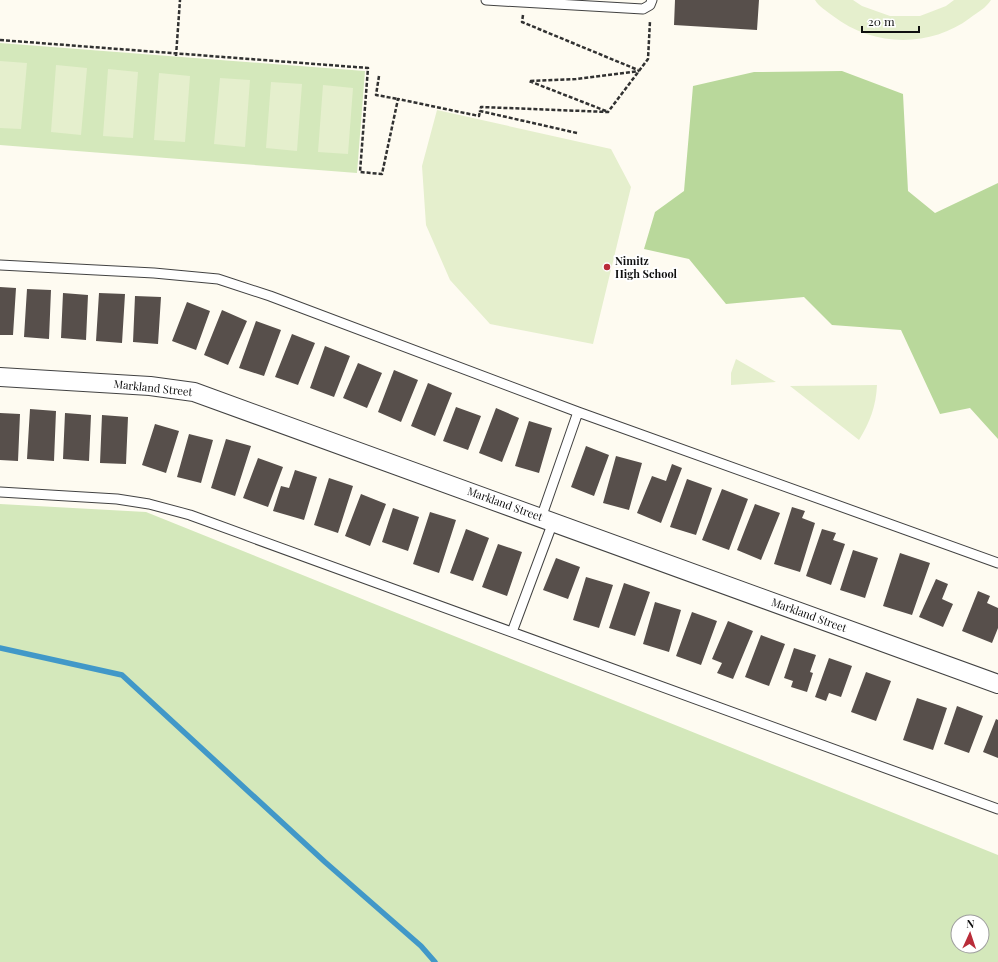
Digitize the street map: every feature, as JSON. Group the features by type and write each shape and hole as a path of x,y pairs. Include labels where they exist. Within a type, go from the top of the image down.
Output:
{"street":[{"name":"Markland Street","path":"0,377 150,386 194,392 998,684"}],"lane":[{"path":"486,0 643,10 651,2"},
{"path":"0,265 154,273 218,280 270,296 578,412 998,563"},
{"path":"512,632 547,520 578,412"},
{"path":"0,492 117,499 190,515 998,809"}],"path":[{"path":"176,55 180,0"},
{"path":"524,2 522,22 639,71"},
{"path":"608,112 648,59 651,2"},
{"path":"0,40 176,55 368,68 360,172 382,174 398,99"},
{"path":"608,112 529,81 576,79 639,71"},
{"path":"379,76 376,95 479,116 481,107 608,112"},
{"path":"480,111 577,133"}],"green space":[{"path":"815,0 853,0 862,6 890,16 920,16 946,6 954,0 991,0 982,10 954,28 937,35 920,39 902,40 866,34 833,16 823,9"},
{"path":"0,43 365,71 357,173 0,145"},
{"path":"0,61 27,63 21,129 0,128"},
{"path":"56,65 87,68 81,135 51,132"},
{"path":"108,69 138,72 133,138 103,136"},
{"path":"842,71 903,94 908,191 935,213 998,183 998,439 970,408 940,414 901,330 832,325 804,297 726,304 689,259 644,249 655,212 684,191 693,86 754,72"},
{"path":"159,73 190,76 185,142 154,140"},
{"path":"220,78 250,80 245,147 214,144"},
{"path":"271,82 302,84 297,151 266,148"},
{"path":"323,85 353,88 348,154 318,152"},
{"path":"437,110 611,149 631,187 593,344 490,324 450,280 426,225 422,166"},
{"path":"736,359 776,382 731,385 731,373"},
{"path":"877,385 872,414 859,440 790,386"},
{"path":"0,504 146,512 998,855 998,962 0,962"}],"building":[{"path":"675,0 759,0 757,30 674,25"},
{"path":"0,287 16,288 13,335 0,335"},
{"path":"27,289 51,290 49,339 24,337"},
{"path":"63,293 88,295 86,340 61,338"},
{"path":"99,293 125,294 122,343 96,341"},
{"path":"135,296 161,297 158,344 133,342"},
{"path":"187,302 210,311 196,350 172,341"},
{"path":"222,310 247,321 228,365 204,355"},
{"path":"256,321 281,330 264,376 239,368"},
{"path":"292,334 315,343 298,385 275,377"},
{"path":"325,346 350,356 334,397 310,388"},
{"path":"358,363 382,373 367,408 343,398"},
{"path":"394,370 418,380 401,422 378,412"},
{"path":"428,383 452,393 435,436 411,426"},
{"path":"456,407 481,416 468,450 443,441"},
{"path":"496,408 519,418 502,462 479,453"},
{"path":"30,409 56,411 54,461 27,459"},
{"path":"0,413 20,414 18,461 0,460"},
{"path":"65,413 91,415 89,461 63,459"},
{"path":"102,415 128,417 126,464 100,463"},
{"path":"529,421 552,428 539,473 515,466"},
{"path":"155,424 179,431 166,473 142,465"},
{"path":"189,434 213,440 201,483 177,477"},
{"path":"226,439 251,446 235,496 211,488"},
{"path":"586,446 609,455 594,496 571,487"},
{"path":"616,456 642,463 629,510 603,503"},
{"path":"258,458 283,467 268,507 243,498"},
{"path":"672,464 682,468 661,523 637,513 652,476 666,481"},
{"path":"295,470 317,477 304,520 273,511 281,486 289,488"},
{"path":"329,478 353,486 338,533 314,525"},
{"path":"687,479 712,488 696,535 670,527"},
{"path":"722,489 748,499 729,550 702,540"},
{"path":"361,494 386,504 370,546 345,536"},
{"path":"755,504 780,513 761,560 737,550"},
{"path":"792,507 805,511 802,518 815,523 800,572 774,564"},
{"path":"393,508 419,517 408,551 382,542"},
{"path":"430,512 456,520 439,573 413,564"},
{"path":"466,529 489,538 473,581 450,573"},
{"path":"822,529 836,533 833,540 845,544 831,585 806,576"},
{"path":"498,544 522,552 507,596 482,587"},
{"path":"853,550 878,558 865,598 840,590"},
{"path":"900,553 930,563 912,615 883,606"},
{"path":"556,558 580,567 568,599 543,590"},
{"path":"586,577 613,585 599,628 573,620"},
{"path":"936,579 948,584 942,599 953,604 943,627 919,617"},
{"path":"624,583 650,592 635,636 609,628"},
{"path":"978,591 990,596 987,603 998,608 998,628 992,643 962,631"},
{"path":"655,602 681,610 669,652 643,644"},
{"path":"692,612 717,621 701,665 676,656"},
{"path":"728,621 753,631 733,679 717,673 722,663 712,659"},
{"path":"761,635 785,644 769,686 745,677"},
{"path":"794,648 816,655 810,672 813,673 807,692 791,687 793,681 784,678"},
{"path":"829,658 852,666 841,697 829,693 826,701 815,697"},
{"path":"866,672 891,681 876,721 851,712"},
{"path":"917,698 947,708 933,750 903,740"},
{"path":"957,706 983,716 969,753 944,744"},
{"path":"996,719 998,720 998,758 983,752"}],"waterway":[{"path":"0,648 122,675 325,862 421,946 435,962"}],"place":[{"name":"Nimitz High School","path":"607,267"}]}
